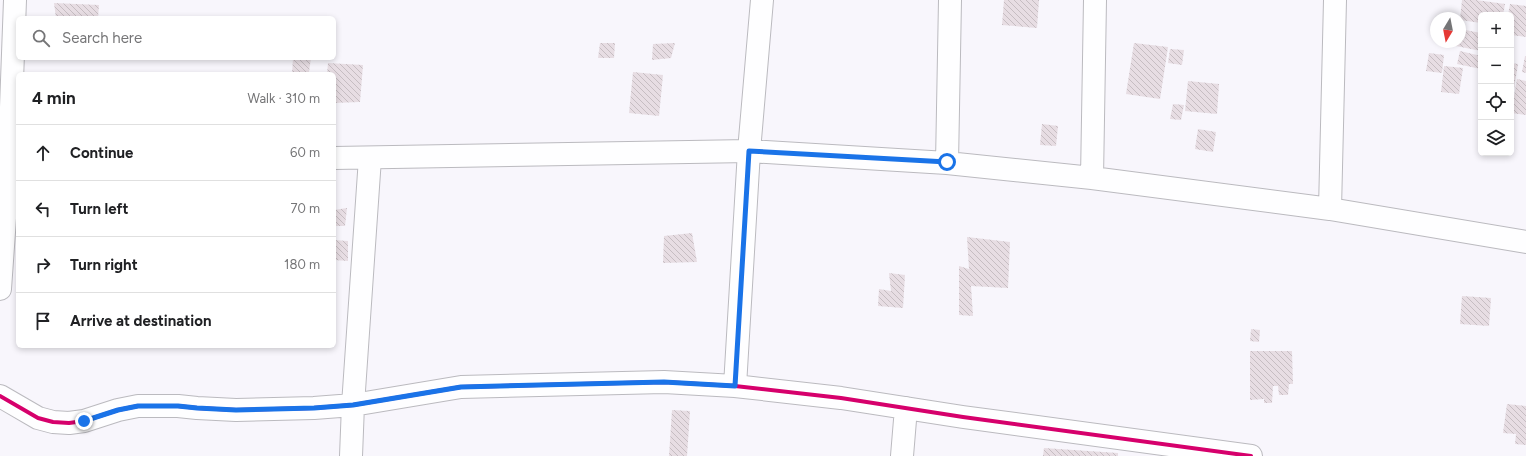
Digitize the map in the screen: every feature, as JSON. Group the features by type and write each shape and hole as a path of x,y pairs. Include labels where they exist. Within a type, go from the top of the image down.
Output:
{"street":[{"path":"0,289 9,161 15,0"},
{"path":"735,386 749,151 762,0"},
{"path":"947,162 950,0"},
{"path":"1092,178 1095,0"},
{"path":"1330,209 1334,0"},
{"path":"336,158 749,151 947,162 1092,178 1330,209 1526,242"},
{"path":"352,456 353,405 370,158"},
{"path":"0,396 38,418 53,422 69,423 84,421 118,410 151,406 178,406 236,410 275,410 353,405 461,387 664,382 735,386 841,398 1156,449 1250,456"},
{"path":"902,456 906,408"}],"building":[{"path":"1004,0 1039,0 1037,28 1002,25"},
{"path":"1462,0 1476,0 1505,4 1504,12 1478,12 1478,23 1466,21 1466,12 1461,12"},
{"path":"54,3 99,5 98,16 56,16"},
{"path":"1510,4 1526,6 1526,37 1514,35 1514,12 1509,12"},
{"path":"1466,30 1478,32 1478,50 1466,48"},
{"path":"600,43 615,43 614,58 598,58"},
{"path":"675,43 671,58 652,60 653,44"},
{"path":"1134,43 1168,47 1160,99 1126,94"},
{"path":"1170,49 1184,50 1182,65 1168,63"},
{"path":"1460,51 1478,55 1478,68 1457,64"},
{"path":"1429,53 1444,55 1442,73 1426,71"},
{"path":"1526,56 1526,73 1522,72"},
{"path":"293,60 311,60 309,72 292,72"},
{"path":"328,63 363,65 360,102 336,103 336,72 327,72"},
{"path":"1514,63 1518,64 1514,89"},
{"path":"1444,66 1463,68 1459,94 1441,92"},
{"path":"633,72 663,75 659,116 629,113"},
{"path":"1517,79 1526,81 1526,115 1514,113 1514,96"},
{"path":"1188,81 1219,84 1217,114 1185,111"},
{"path":"1173,104 1184,105 1181,120 1170,119"},
{"path":"1042,124 1058,126 1056,146 1040,145"},
{"path":"1198,129 1216,132 1213,152 1195,149"},
{"path":"347,208 345,226 336,226 336,210"},
{"path":"692,233 697,262 663,263 664,236"},
{"path":"967,237 1010,242 1008,288 971,286 973,316 959,315 959,266 969,269"},
{"path":"336,240 348,241 348,261 336,260"},
{"path":"889,273 905,275 903,308 878,306 879,289 891,291"},
{"path":"1462,296 1491,298 1489,326 1460,324"},
{"path":"1251,329 1260,330 1259,342 1250,341"},
{"path":"1250,351 1292,351 1293,384 1289,384 1288,395 1279,395 1278,386 1273,386 1272,403 1264,403 1264,399 1250,400"},
{"path":"1507,404 1526,406 1526,445 1515,444 1516,434 1503,433"},
{"path":"672,410 690,411 687,456 669,456"},
{"path":"1044,448 1118,453 1118,456 1043,456"}],"cycle path":[{"path":"0,396 38,418 53,422 69,423 84,421 118,410 138,406 178,406 236,410 314,408 353,405 461,387 664,382 735,386 841,398 963,417 1251,456"}],"route":[{"path":"84,421 118,410 138,406 158,405 236,410 314,408 353,405 461,387 664,382 735,386 749,151 947,162"}]}
